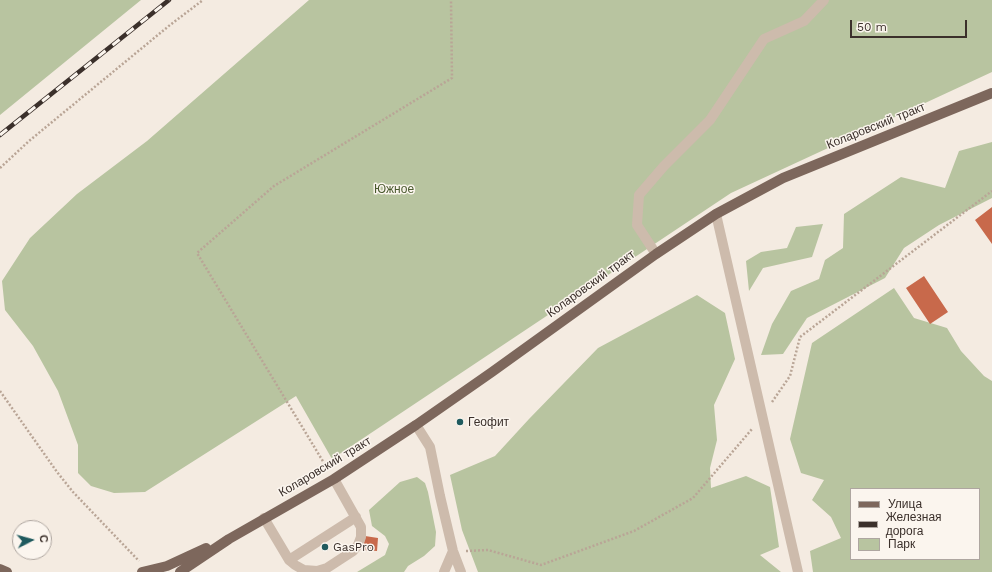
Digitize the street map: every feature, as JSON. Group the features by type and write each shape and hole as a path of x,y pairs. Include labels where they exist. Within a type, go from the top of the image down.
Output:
{"main road":[{"name":"Коларовский тракт","path":"180,572 228,539 334,479 416,425 656,254 716,214 783,178 992,93"},
{"name":"Коларовский тракт","path":"145,571 167,566 228,539"},
{"path":"0,569 7,572"}],"lane":[{"path":"656,254 638,225 639,195 664,166 710,120 764,39 804,21 824,0"},
{"path":"716,214 798,572"},
{"path":"416,425 430,447 453,551 461,572"},
{"path":"264,518 289,560 295,565 304,570 317,571 327,568 353,551 358,545 361,537 361,527 334,479"},
{"path":"289,560 356,517"},
{"path":"444,572 453,551"}],"path":[{"path":"0,168 47,126 170,25 203,0"},
{"path":"334,479 197,253 274,186 452,78 451,0"},
{"path":"453,551 488,550 541,565 634,531 693,498 762,417 790,376 800,336 992,191"},
{"path":"0,391 57,472 73,492 145,571"}],"green space":[{"path":"0,0 141,0 0,115"},
{"name":"Южное","path":"309,0 992,0 992,72 731,193 332,459 296,396 145,492 114,493 91,486 78,473 78,445 58,391 33,346 5,310 2,281 30,238 77,194 147,141"},
{"path":"992,142 992,198 939,225 904,248 885,278 807,318 783,354 761,355 772,324 791,291 819,279 825,260 843,248 844,214 901,177 945,188 959,151"},
{"path":"823,224 812,257 763,268 749,291 746,261 761,252 787,248 796,227"},
{"path":"894,288 914,318 947,328 961,351 984,376 992,381 992,572 813,572 810,551 841,538 831,517 812,500 824,480 801,473 790,439 812,343"},
{"path":"697,295 725,313 735,359 714,405 717,440 710,468 711,488 746,476 770,487 779,547 760,555 781,572 478,572 462,530 450,475 495,456 598,348"},
{"path":"417,477 425,483 428,492 436,532 435,546 424,556 408,566 404,572 357,572 385,555 389,544 385,536 372,526 369,510 400,482"}],"building":[{"path":"992,207 992,244 975,220"},
{"path":"924,276 948,312 930,324 906,288"},
{"path":"365,536 378,538 377,551 363,550"}],"railway":[{"path":"0,135 169,0"}],"place":[{"name":"Геофит","path":"460,422"},
{"name":"GasPro","path":"325,547"}]}
